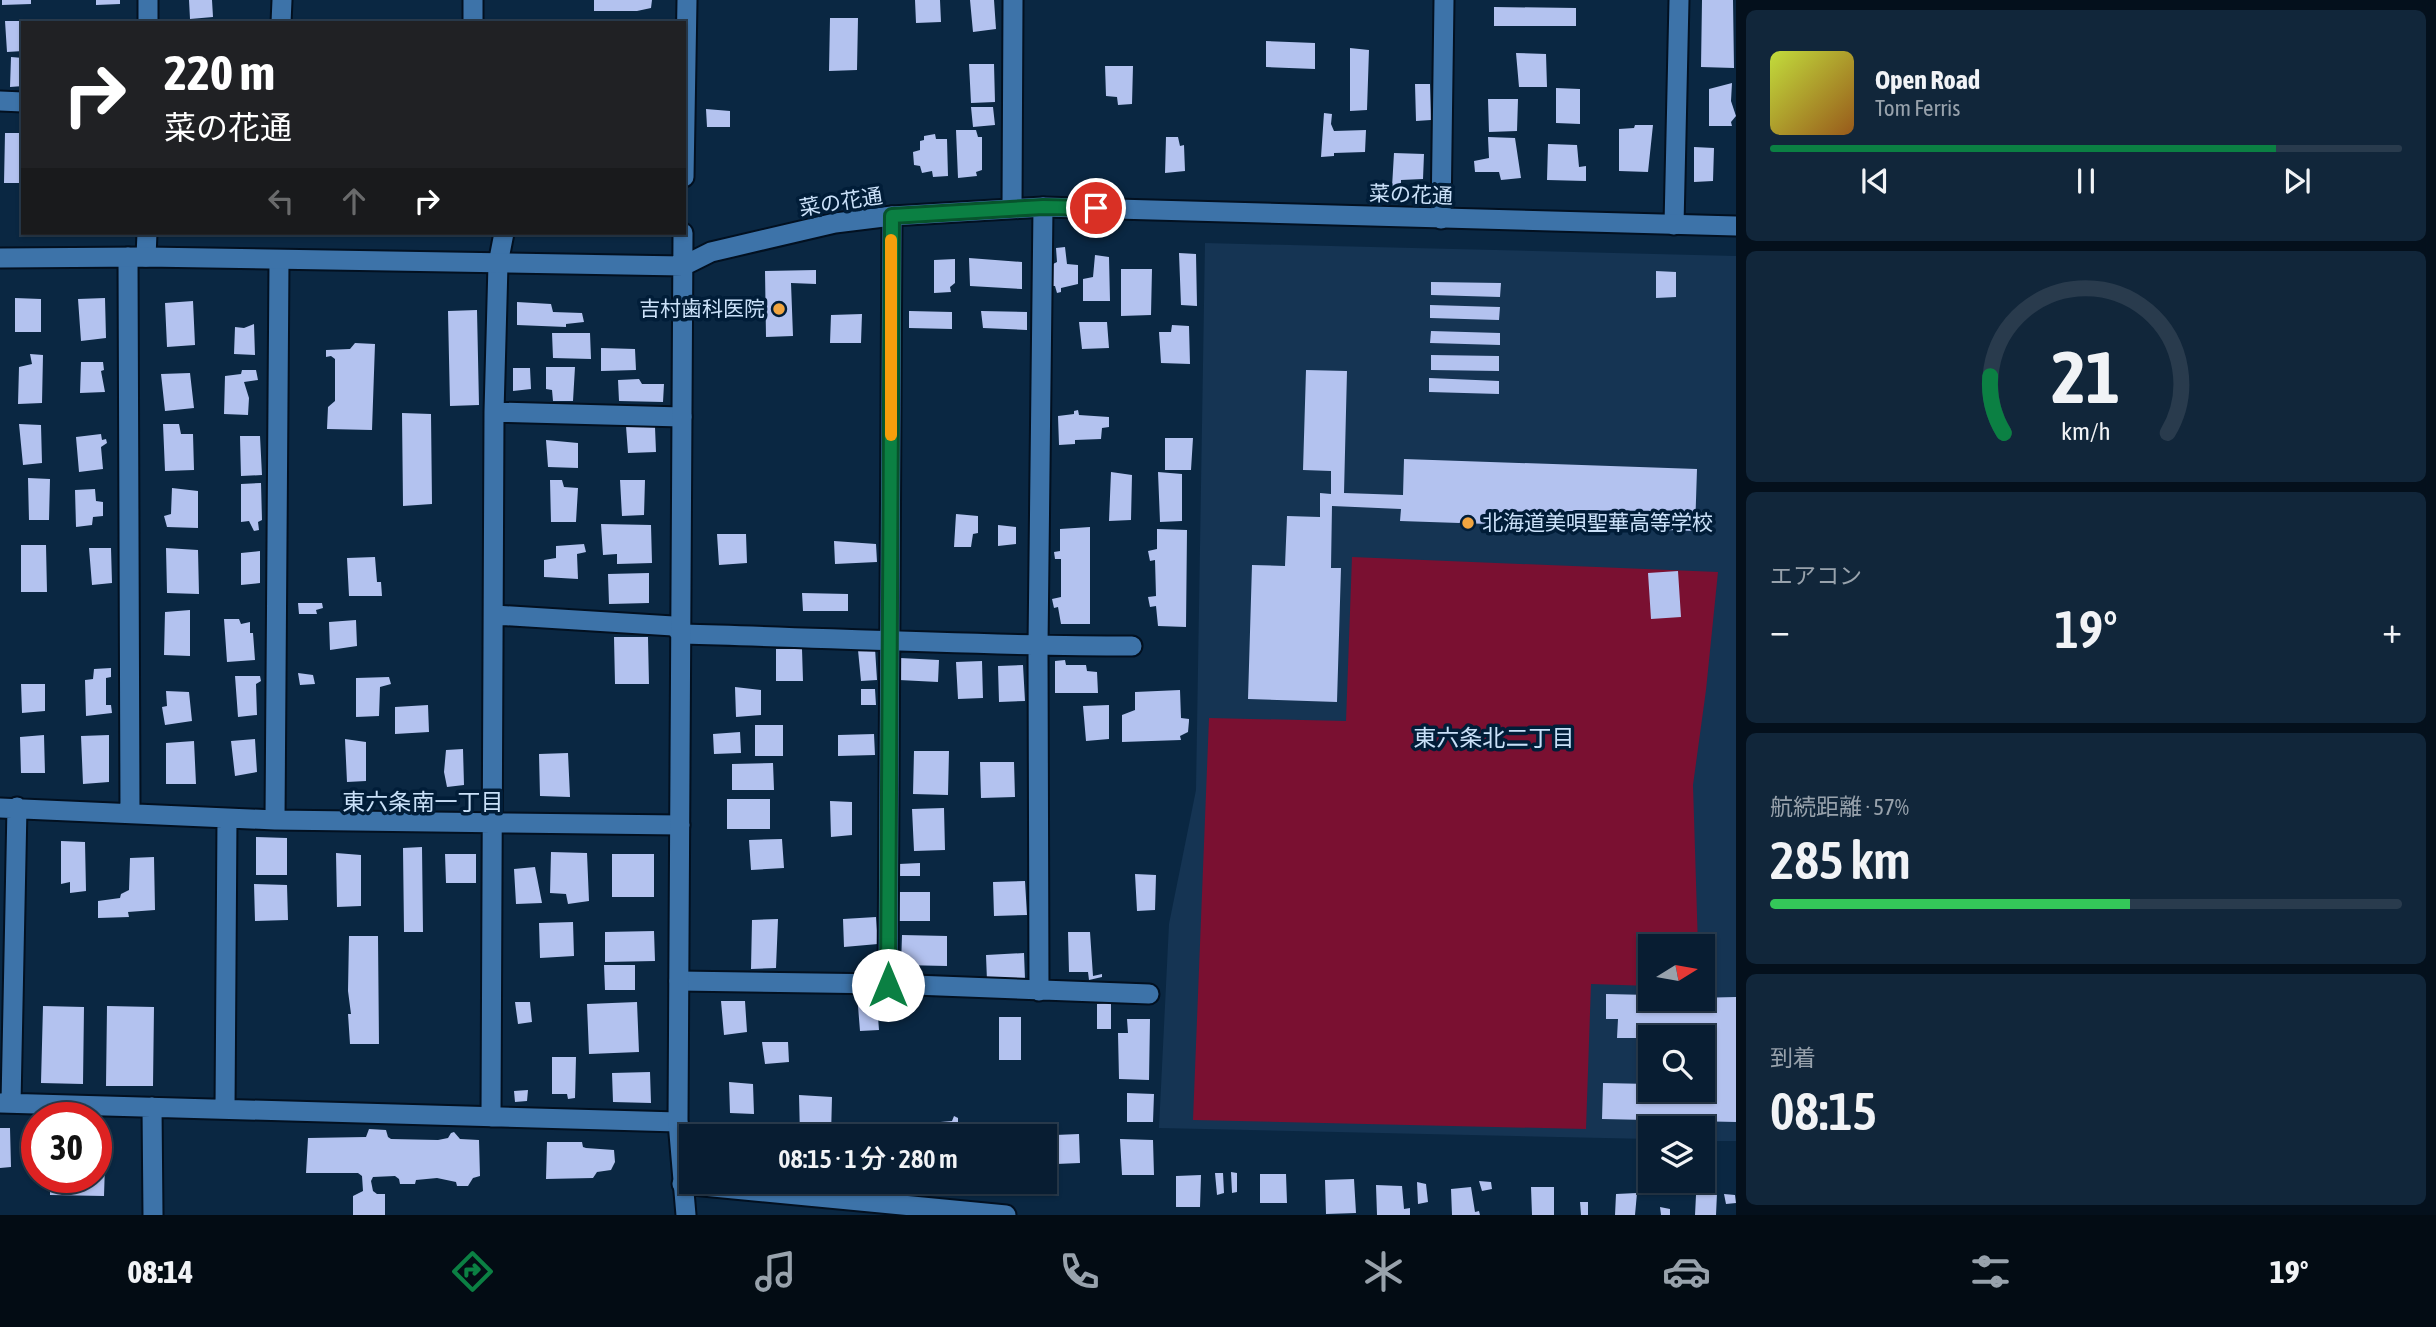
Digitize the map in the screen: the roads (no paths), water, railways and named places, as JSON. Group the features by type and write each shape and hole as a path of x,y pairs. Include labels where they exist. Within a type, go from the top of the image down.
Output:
{"street":[{"path":"148,0 148,21"},
{"path":"281,21 282,0"},
{"path":"473,0 473,21"},
{"path":"686,59 687,0"},
{"path":"1012,208 1013,0"},
{"path":"1441,219 1444,0"},
{"path":"1674,225 1679,0"},
{"path":"0,101 21,102"},
{"path":"1039,991 1038,646 1043,207"},
{"name":"菜の花通","path":"0,258 137,257 683,266 711,252 835,223 892,216 1043,207 1736,226"},
{"path":"888,985 892,216"},
{"path":"130,813 137,257 146,235"},
{"path":"491,1116 494,412 498,264 504,235"},
{"path":"679,1138 683,235"},
{"path":"275,820 279,261"},
{"path":"494,412 682,417"},
{"path":"495,615 673,626 683,634 1038,646 1132,646"},
{"path":"678,1122 6,1103 9,808 275,820 680,825"},
{"path":"225,1109 227,818"},
{"path":"679,981 1149,994"},
{"path":"152,1107 153,1215"},
{"path":"683,1194 685,1215"},
{"path":"787,1194 1006,1215"}],"place":[{"name":"吉村歯科医院","path":"779,309"},
{"name":"北海道美唄聖華高等学校","path":"1468,523"}],"district":[{"name":"東六条北二丁目","path":"1494,738"},
{"name":"東六条南一丁目","path":"423,802"}]}
